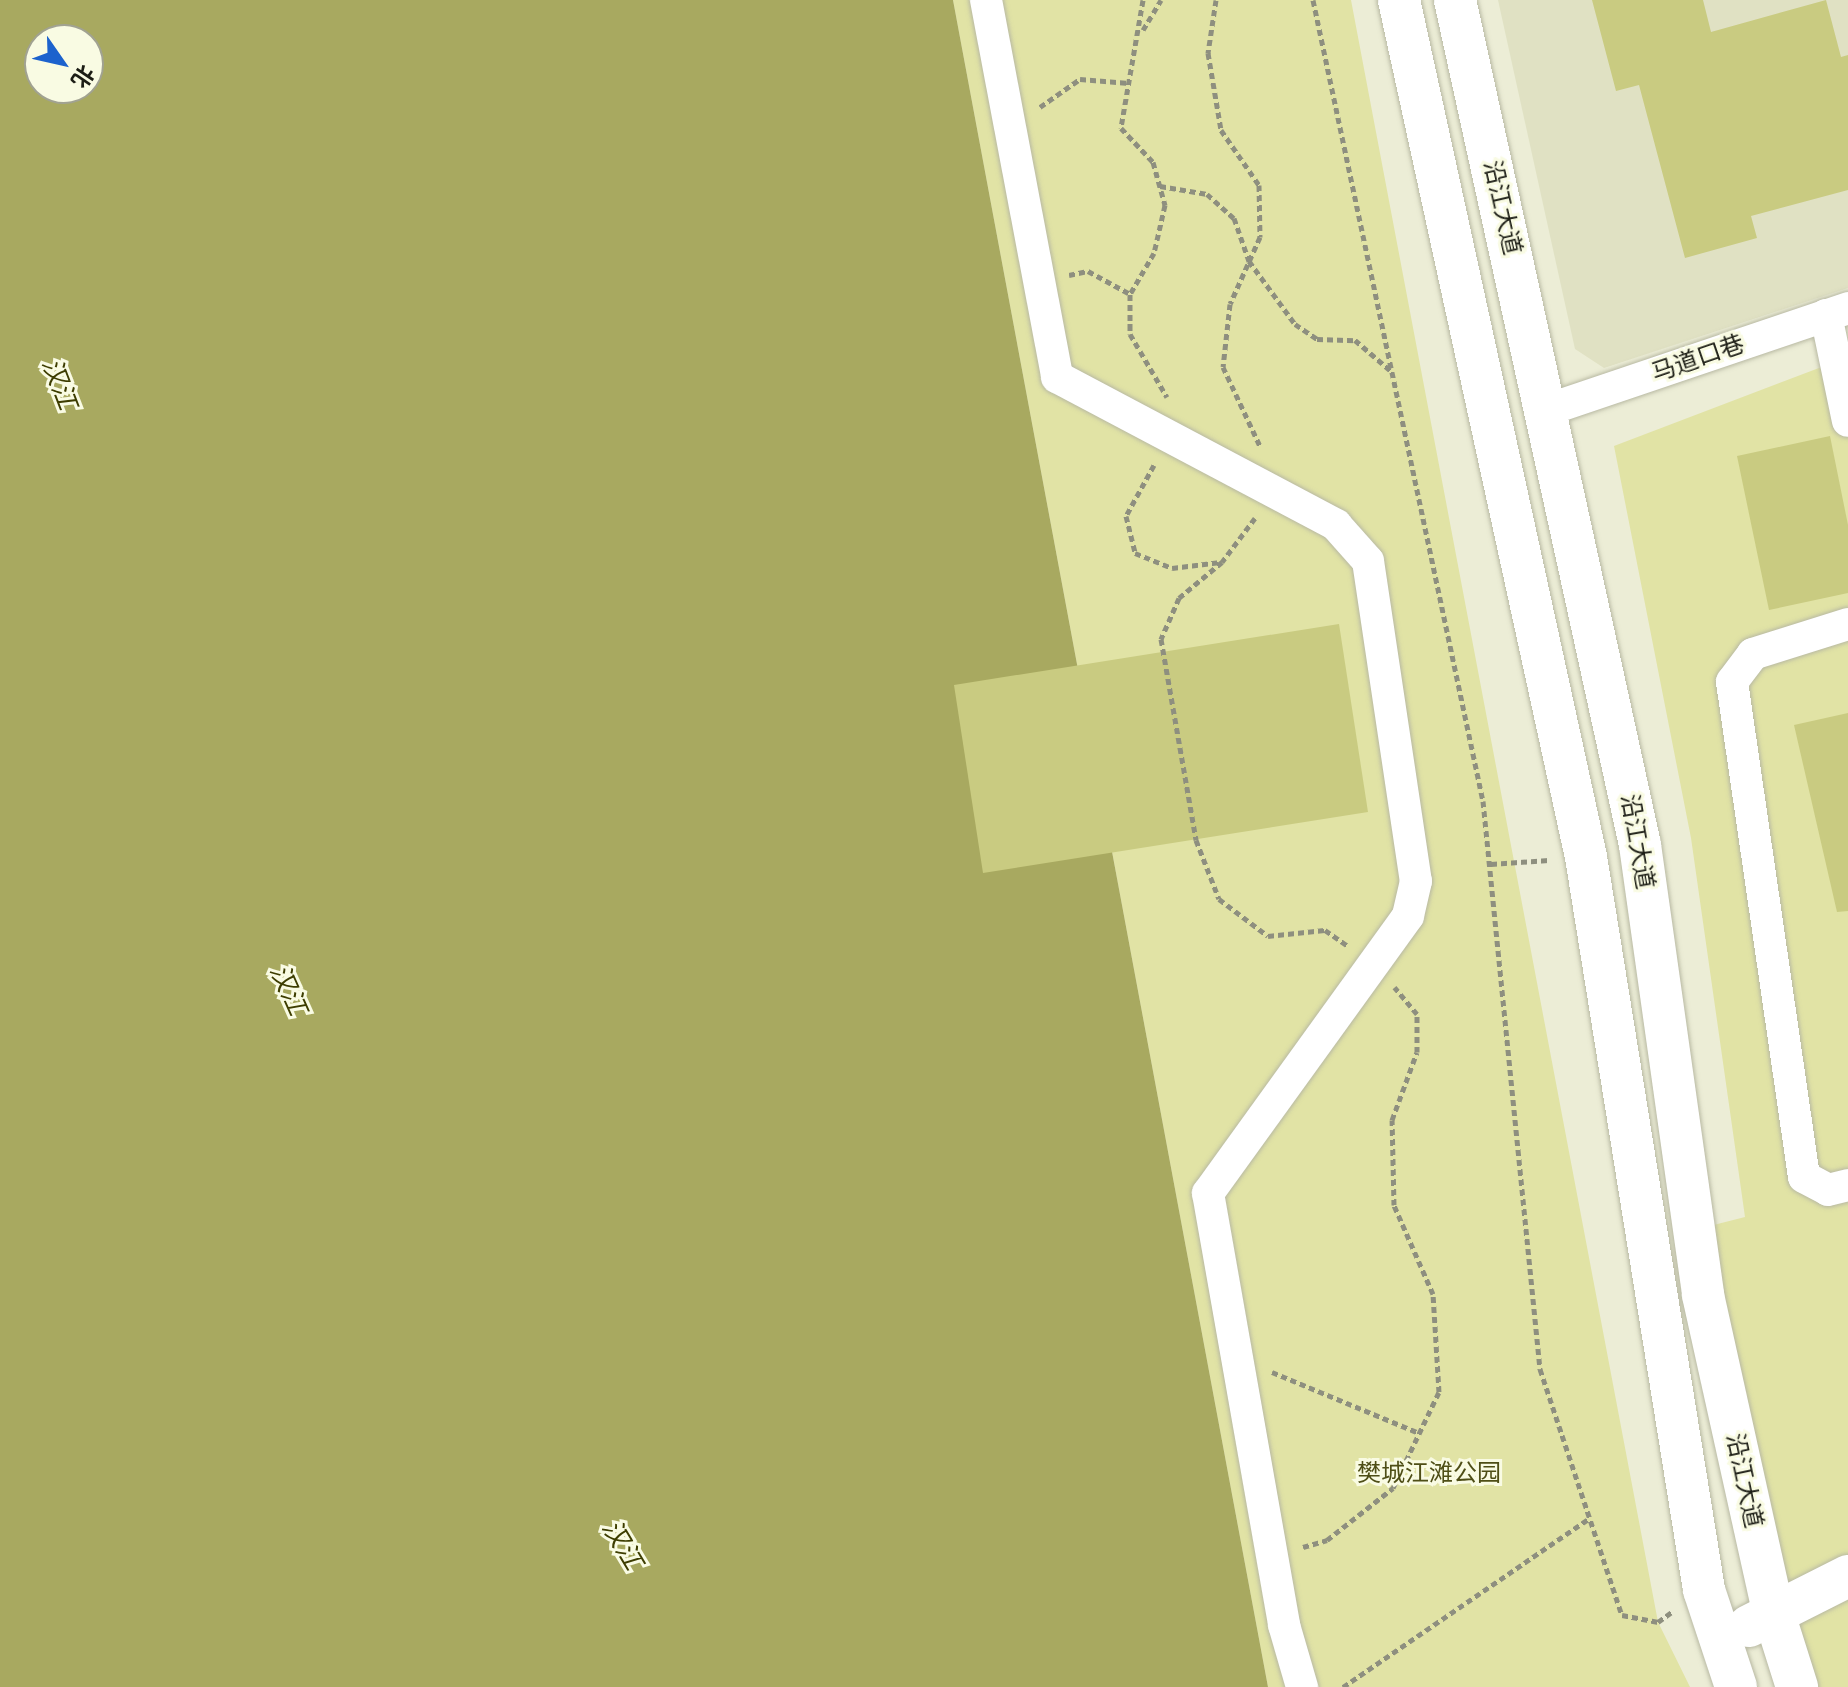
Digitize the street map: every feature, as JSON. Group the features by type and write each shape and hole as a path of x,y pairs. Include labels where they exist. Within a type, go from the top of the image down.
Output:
{"main road":[{"path":"1399,0 1586,857 1704,1590 1736,1687"},
{"name":"沿江大道","path":"1455,0 1640,845 1703,1295 1774,1614 1797,1687"},
{"path":"1720,1640 1848,1576"}],"street":[{"path":"986,0 1057,377 1336,525 1368,561 1416,881 1408,916 1208,1193 1284,1625 1302,1687"},
{"path":"1837,312 1848,421"},
{"name":"马道口巷","path":"1547,410 1837,312"},
{"path":"1848,624 1753,654 1732,682 1804,1177 1828,1190 1848,1185"}],"path":[{"path":"1143,0 1141,33 1121,128 1153,162 1165,205 1154,253 1130,294 1130,334 1172,406 1172,437 1126,516 1135,553 1172,568 1222,562"},
{"path":"1141,33 1161,0"},
{"path":"1216,0 1208,53 1221,130 1259,185 1260,237 1230,304 1223,367 1278,494"},
{"path":"1313,0 1491,864 1540,1369 1622,1615 1658,1622 1704,1590"},
{"path":"1012,134 1080,79 1129,83"},
{"path":"1160,186 1207,194 1234,218 1249,261 1295,324 1317,339 1355,340 1392,372"},
{"path":"1042,298 1066,276 1088,271 1130,294"},
{"path":"1491,864 1586,857"},
{"path":"1237,1357 1419,1433"},
{"path":"1343,1687 1590,1518"}],"shaded area":[{"path":"1498,0 1848,0 1848,288 1604,368 1575,349"}],"green space":[{"name":"樊城江滩公园","path":"953,0 1351,0 1658,1622 1690,1687 1268,1687"},
{"path":"1848,357 1848,1687 1797,1687 1694,1230 1745,1217 1691,838 1614,446"}],"water":[{"name":"汉江","path":"0,0 953,0 1268,1687 0,1687"}],"building":[{"path":"1592,0 1703,0 1711,32 1826,0 1841,57 1848,55 1848,190 1751,216 1757,238 1685,258 1639,85 1616,91"},
{"path":"1830,436 1848,525 1848,593 1769,610 1737,456"},
{"path":"1339,624 1368,812 983,873 954,685"},
{"path":"1848,713 1848,911 1837,912 1794,725"}]}
